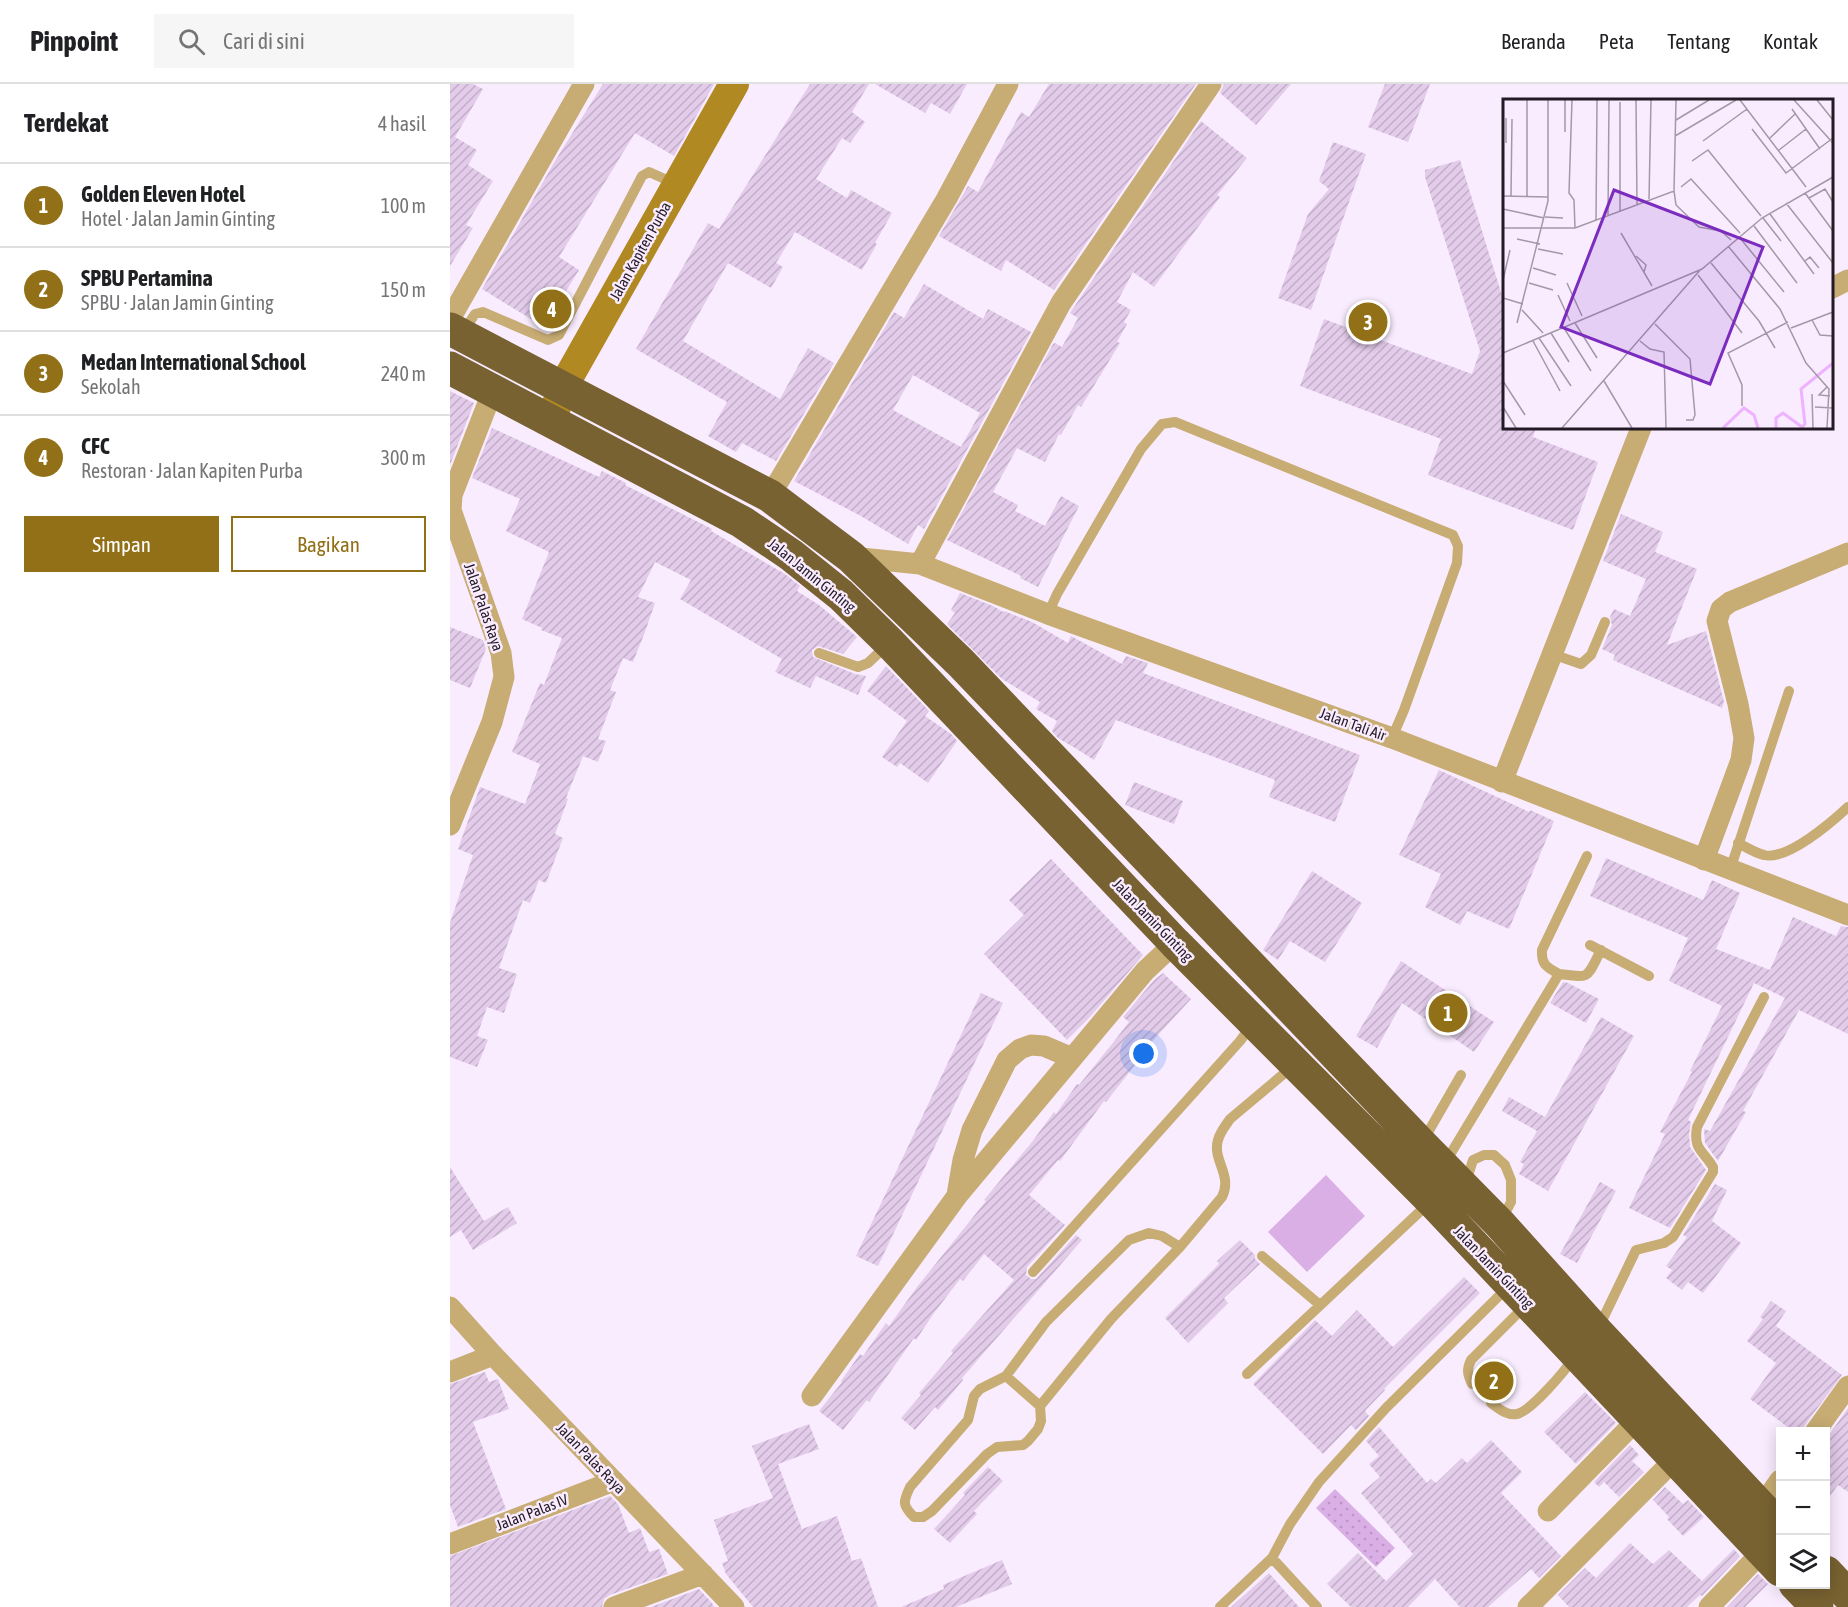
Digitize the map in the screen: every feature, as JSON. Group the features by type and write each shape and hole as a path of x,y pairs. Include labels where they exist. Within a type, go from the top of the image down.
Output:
{"highway":[{"name":"Jalan Jamin Ginting","path":"454,327 770,496 851,557 961,663 1500,1224 1533,1290"},
{"name":"Jalan Jamin Ginting","path":"450,368 742,522 791,555 832,588 890,643 1253,1023 1432,1201 1533,1290 1587,1343 1771,1539"},
{"name":"Jalan Jamin Ginting","path":"1587,1343 1637,1420 1675,1459 1771,1539"}],"street":[{"path":"454,327 584,84"},
{"name":"Jalan Kapiten Purba","path":"551,421 563,387 734,84"},
{"path":"770,496 947,198 1008,84"},
{"path":"920,564 1061,303 1211,84"},
{"path":"1833,288 1848,280"},
{"name":"Jalan Palas Raya","path":"450,825 492,722 504,677 501,653 451,510 452,495 493,390"},
{"path":"1502,782 1641,429"},
{"path":"1704,860 1741,760 1744,738 1717,621 1721,609 1730,602 1848,553"},
{"name":"Jalan Tali Air","path":"851,557 920,564 1048,614 1392,738 1848,915"},
{"path":"812,1396 957,1196 1145,971 1175,943"},
{"path":"957,1196 963,1160 972,1130 1007,1060 1020,1049 1031,1045 1044,1046 1072,1058"},
{"name":"Jalan Palas Raya","path":"450,1307 734,1607"},
{"path":"450,1372 493,1355"},
{"path":"1818,1427 1848,1386"},
{"path":"1548,1511 1637,1420"},
{"path":"1528,1607 1675,1459"},
{"name":"Jalan Palas IV","path":"450,1544 614,1481"},
{"path":"1709,1607 1771,1539 1780,1481"},
{"path":"614,1607 703,1574"}],"lane":[{"path":"454,327 475,314 483,312 548,340 559,335 642,176 650,172 678,185"},
{"path":"1048,614 1057,594 1141,449 1162,424 1175,422 1453,535 1458,546 1457,563 1404,711 1392,738"},
{"path":"1552,654 1581,664 1592,656 1605,622"},
{"path":"819,653 858,667 868,663 890,643"},
{"path":"1730,870 1789,691"},
{"path":"1738,843 1765,856 1789,850 1825,827 1848,807"},
{"path":"1587,856 1542,950 1542,959 1545,966 1559,974 1582,977 1589,974 1601,950"},
{"path":"1590,945 1649,976"},
{"path":"1443,1166 1559,974"},
{"path":"1491,1403 1506,1413 1515,1415 1526,1410 1568,1368 1587,1343 1636,1250 1664,1244 1673,1237 1713,1172 1711,1163 1699,1150 1695,1140 1697,1127 1764,997"},
{"path":"1033,1272 1240,1041 1253,1023"},
{"path":"1180,1247 1162,1236 1149,1233 1129,1240 1046,1322 1006,1377 980,1389 974,1396 968,1420 910,1487 904,1500 906,1509 914,1517 923,1517 932,1511 992,1451 1028,1442 1041,1421 1040,1406 1111,1319 1180,1247 1222,1197 1226,1190 1226,1178 1217,1142 1230,1119 1295,1065"},
{"path":"1443,1166 1461,1075"},
{"path":"1443,1166 1473,1160 1484,1155 1494,1155 1505,1165 1511,1180 1510,1202 1500,1224"},
{"path":"1247,1374 1432,1201"},
{"path":"1262,1256 1320,1305"},
{"path":"1472,1384 1467,1367 1471,1360 1533,1290"},
{"path":"1221,1607 1272,1558 1290,1524 1320,1482 1386,1408 1533,1290"},
{"path":"1006,1377 1040,1406"},
{"path":"1272,1558 1317,1607"}],"shaded area":[{"path":"1326,1175 1365,1216 1307,1272 1268,1232"},
{"path":"1335,1489 1395,1548 1376,1567 1316,1508"}],"building":[{"path":"450,84 473,84 483,89 455,137 477,150 468,165 493,181 466,225 473,228 450,266"},
{"path":"603,84 714,84 674,156 635,133 559,257 579,270 544,327 482,289 555,161"},
{"path":"810,84 869,84 852,112 865,122 850,143 842,138 816,179 847,198 851,190 892,213 875,243 877,244 862,270 795,232 776,263 783,267 771,288 728,263 683,341 780,399 808,348 834,363 776,461 742,443 736,452 708,436 727,402 636,349 708,223 719,229"},
{"path":"875,84 967,84 950,114 931,103 925,113"},
{"path":"1049,84 1196,84 1054,290 1006,260 1001,271 939,236 968,186 978,192 1021,112 1029,117"},
{"path":"1224,84 1291,84 1256,125 1220,93"},
{"path":"1385,84 1430,84 1408,142 1368,127"},
{"path":"1201,121 1247,158 1217,195 1220,197 1154,287 1133,272 1117,302 1131,310 1124,322 1127,324 1117,342 1120,343 1081,407 1078,405 1061,435 1059,434 1045,462 1017,448 993,492 1018,505 1015,511 1045,526 1061,496 1079,506 1038,587 1020,578 1021,576 947,540 1053,344 1062,347 1078,318 1070,313"},
{"path":"1333,142 1366,154 1311,310 1278,298 1308,214 1329,189 1319,181"},
{"path":"1460,160 1503,299 1503,429 1536,429 1533,437 1598,462 1573,530 1428,475 1441,439 1300,386 1324,319 1472,374 1480,351 1425,177 1425,170"},
{"path":"924,284 983,319 988,309 1031,332 924,529 918,525 908,544 794,481 894,312 904,318","holes":["913,375 980,413 961,447 893,410"]},
{"path":"450,391 474,403 450,465"},
{"path":"492,428 599,477 602,471 712,529 711,531 785,574 800,586 797,591 819,605 857,637 843,654 818,646 812,650 813,657 855,674 866,676 858,695 816,676 810,688 775,672 782,659 680,599 691,580 655,562 638,597 655,603 645,632 633,662 623,658 610,690 616,692 598,739 606,741 598,762 583,756 566,798 568,799 555,834 563,838 546,883 539,880 530,903 523,900 499,968 517,974 504,1013 487,1007 477,1036 488,1040 477,1067 450,1057 450,923 473,855 458,849 480,787 525,804 540,764 512,752 540,683 544,685 562,638 522,619 549,552 506,531 520,499 472,478"},
{"path":"1621,514 1663,532 1655,552 1697,569 1667,645 1706,631 1724,702 1722,708 1613,660 1615,655 1602,649 1612,625 1610,617 1614,609 1630,616 1646,579 1603,561"},
{"path":"960,593 1032,622 1068,643 1071,636 1122,664 1126,656 1148,663 1143,673 1360,755 1335,822 1269,797 1275,780 1116,720 1094,760 1058,738 1052,731 1057,721 1036,709 1040,702 1002,679 947,624 955,613 951,610"},
{"path":"450,627 483,640 486,649 470,688 450,680"},
{"path":"886,666 929,711 925,716 951,734 957,741 928,783 900,763 897,767 882,757 907,721 867,691"},
{"path":"1439,770 1529,812 1530,810 1554,821 1509,929 1467,911 1460,925 1425,907 1441,874 1399,855"},
{"path":"1134,782 1183,801 1174,824 1125,805"},
{"path":"1606,858 1703,900 1712,880 1740,893 1716,949 1770,970 1793,917 1836,936 1841,926 1848,927 1848,1034 1799,1010 1718,1161 1705,1143 1704,1129 1710,1131 1785,998 1754,983 1688,1120 1691,1122 1690,1147 1706,1170 1670,1228 1629,1208 1665,1134 1660,1132 1692,1072 1690,1071 1722,1006 1669,981 1688,938 1590,896"},
{"path":"1051,859 1143,955 1090,1017 1067,1040 984,954 1024,915 1009,900"},
{"path":"1312,871 1362,903 1325,962 1290,941 1278,960 1263,950"},
{"path":"1401,961 1494,1022 1474,1052 1402,1003 1377,1048 1356,1036"},
{"path":"1163,973 1191,999 1148,1046 1060,1161 1058,1160 1029,1195 1065,1225 1027,1267 1026,1275 1031,1279 1036,1279 1076,1235 1082,1240 962,1378 963,1380 938,1410 935,1407 915,1430 901,1418 953,1353 951,1351 1014,1280 984,1254 963,1281 960,1279 916,1340 914,1338 869,1402 867,1400 843,1430 819,1411 860,1354 863,1356 886,1323 889,1326 986,1201 984,1200 1129,1022 1123,1017 1154,980"},
{"path":"1563,982 1599,999 1586,1023 1550,1003"},
{"path":"981,993 1003,1003 878,1266 856,1256"},
{"path":"1601,1017 1634,1036 1548,1191 1519,1174 1524,1164 1520,1162 1537,1131 1502,1111 1509,1097 1545,1117"},
{"path":"450,1167 484,1221 508,1207 517,1223 473,1250 461,1230 450,1237"},
{"path":"1600,1182 1616,1191 1577,1263 1560,1254"},
{"path":"1715,1184 1727,1190 1712,1221 1741,1243 1703,1293 1688,1282 1682,1290 1666,1278 1672,1270 1666,1266 1687,1237 1683,1235"},
{"path":"1240,1240 1255,1255 1255,1259 1260,1264 1224,1298 1228,1303 1188,1343 1165,1318 1219,1264 1217,1261"},
{"path":"1464,1277 1480,1293 1384,1389 1365,1411 1369,1416 1356,1430 1351,1425 1323,1454 1253,1384 1315,1320 1332,1336 1357,1310 1393,1347"},
{"path":"1771,1301 1786,1311 1776,1326 1842,1375 1804,1427 1788,1427 1750,1399 1776,1363 1747,1341 1763,1319 1760,1317"},
{"path":"485,1372 489,1382 498,1379 509,1409 473,1422 506,1509 458,1527 450,1505 450,1384"},
{"path":"1585,1392 1616,1423 1576,1464 1544,1432"},
{"path":"1848,1408 1848,1492 1838,1485 1830,1496 1830,1481 1830,1433"},
{"path":"809,1424 819,1449 778,1464 802,1529 837,1516 852,1561 861,1558 878,1607 753,1607 726,1574 722,1563 728,1561 714,1520 773,1498 752,1446"},
{"path":"1379,1427 1427,1483 1431,1479 1436,1483 1462,1458 1467,1463 1491,1440 1522,1472 1501,1493 1561,1556 1539,1578 1531,1569 1488,1607 1460,1607 1435,1579 1408,1607 1351,1607 1327,1584 1358,1553 1386,1581 1413,1554 1361,1493 1380,1477 1369,1464 1379,1456 1366,1441"},
{"path":"1630,1445 1639,1455 1632,1461 1644,1472 1619,1497 1604,1482 1599,1487 1594,1482"},
{"path":"988,1467 1003,1481 974,1511 977,1514 950,1543 934,1529"},
{"path":"1665,1487 1683,1504 1688,1500 1704,1517 1683,1536 1653,1500"},
{"path":"610,1496 618,1504 629,1533 640,1528 649,1552 659,1549 668,1574 610,1595 604,1599 602,1607 450,1607 450,1556"},
{"path":"1630,1543 1653,1564 1669,1550 1702,1581 1734,1549 1740,1556 1702,1596 1700,1595 1687,1607 1569,1607 1558,1595 1585,1568 1596,1578"},
{"path":"1002,1560 1012,1584 956,1607 901,1607 944,1589 943,1585"},
{"path":"1269,1573 1299,1607 1231,1607"},
{"path":"1758,1574 1768,1584 1745,1607 1727,1607"},
{"path":"699,1589 714,1607 651,1607"}],"place":[{"name":"CFC","path":"552,309"},
{"name":"Medan International School","path":"1368,322"},
{"name":"Golden Eleven Hotel","path":"1448,1013"},
{"name":"SPBU Pertamina","path":"1494,1381"}]}
